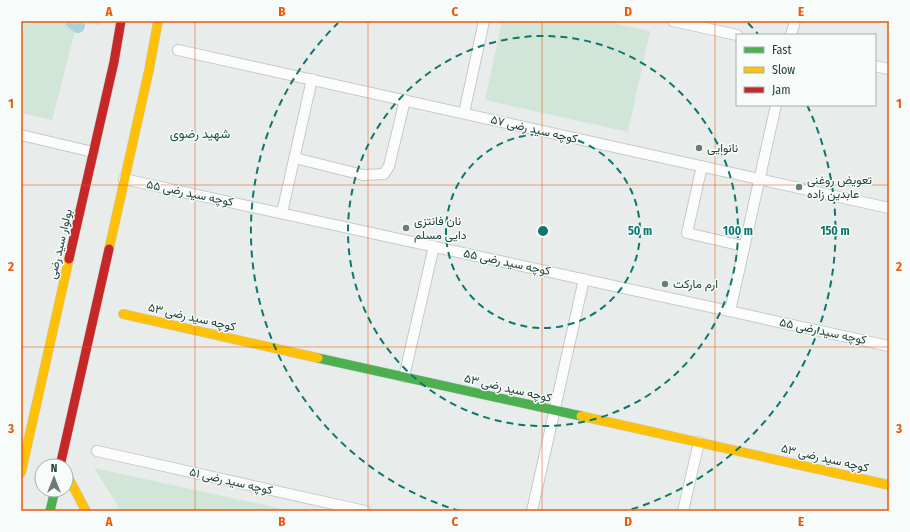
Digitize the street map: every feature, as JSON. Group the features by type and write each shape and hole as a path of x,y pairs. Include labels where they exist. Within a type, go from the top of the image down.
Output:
{"main road":[{"name":"بولوار سید رضی","path":"21,473 114,62 121,21"},
{"path":"62,458 149,70 158,21"},
{"name":"کوچه سید رضی ۵۳","path":"123,314 889,485"},
{"path":"21,445 29,436"},
{"path":"74,491 86,511"},
{"path":"50,511 53,498"}],"street":[{"path":"464,113 484,21"},
{"path":"673,21 736,35"},
{"path":"792,34 795,21"},
{"name":"کوچه سید رضی ۵۷","path":"178,50 889,208"},
{"path":"876,66 889,69"},
{"path":"282,213 312,79"},
{"path":"295,158 363,175 384,174 389,166 405,100"},
{"path":"730,311 743,246 776,106"},
{"path":"21,135 93,152"},
{"path":"702,166 687,233 743,246"},
{"name":"کوچه سید رضی ۵۵","path":"124,179 889,346"},
{"path":"404,377 434,246"},
{"path":"532,511 584,279"},
{"path":"683,511 698,442"},
{"name":"کوچه سید رضی ۵۱","path":"97,451 366,511"}],"green space":[{"path":"21,21 100,21 100,25 77,23 52,120 21,113"},
{"path":"502,21 603,21 650,31 628,132 485,100"},
{"path":"94,468 292,511 121,511"}],"waterway":[{"path":"72,21 78,26"}],"traffic: fast":[{"path":"318,358 581,416"},
{"path":"50,511 53,498"}],"traffic: slow":[{"path":"109,249 149,70 158,21"},
{"path":"21,473 69,259"},
{"path":"123,314 318,358"},
{"path":"581,416 889,485"},
{"path":"74,488 86,511"}],"traffic: jam":[{"path":"69,259 114,62 121,21"},
{"path":"62,458 109,249"}],"place":[{"name":"نانوایی","path":"699,148"},
{"name":"تعویض روغنی عابدین زاده","path":"799,187"},
{"name":"نان فانتزی دایی مسلم","path":"406,228"},
{"name":"ارم مارکت","path":"665,284"}],"district":[{"name":"شهید رضوی","path":"200,133"}]}
